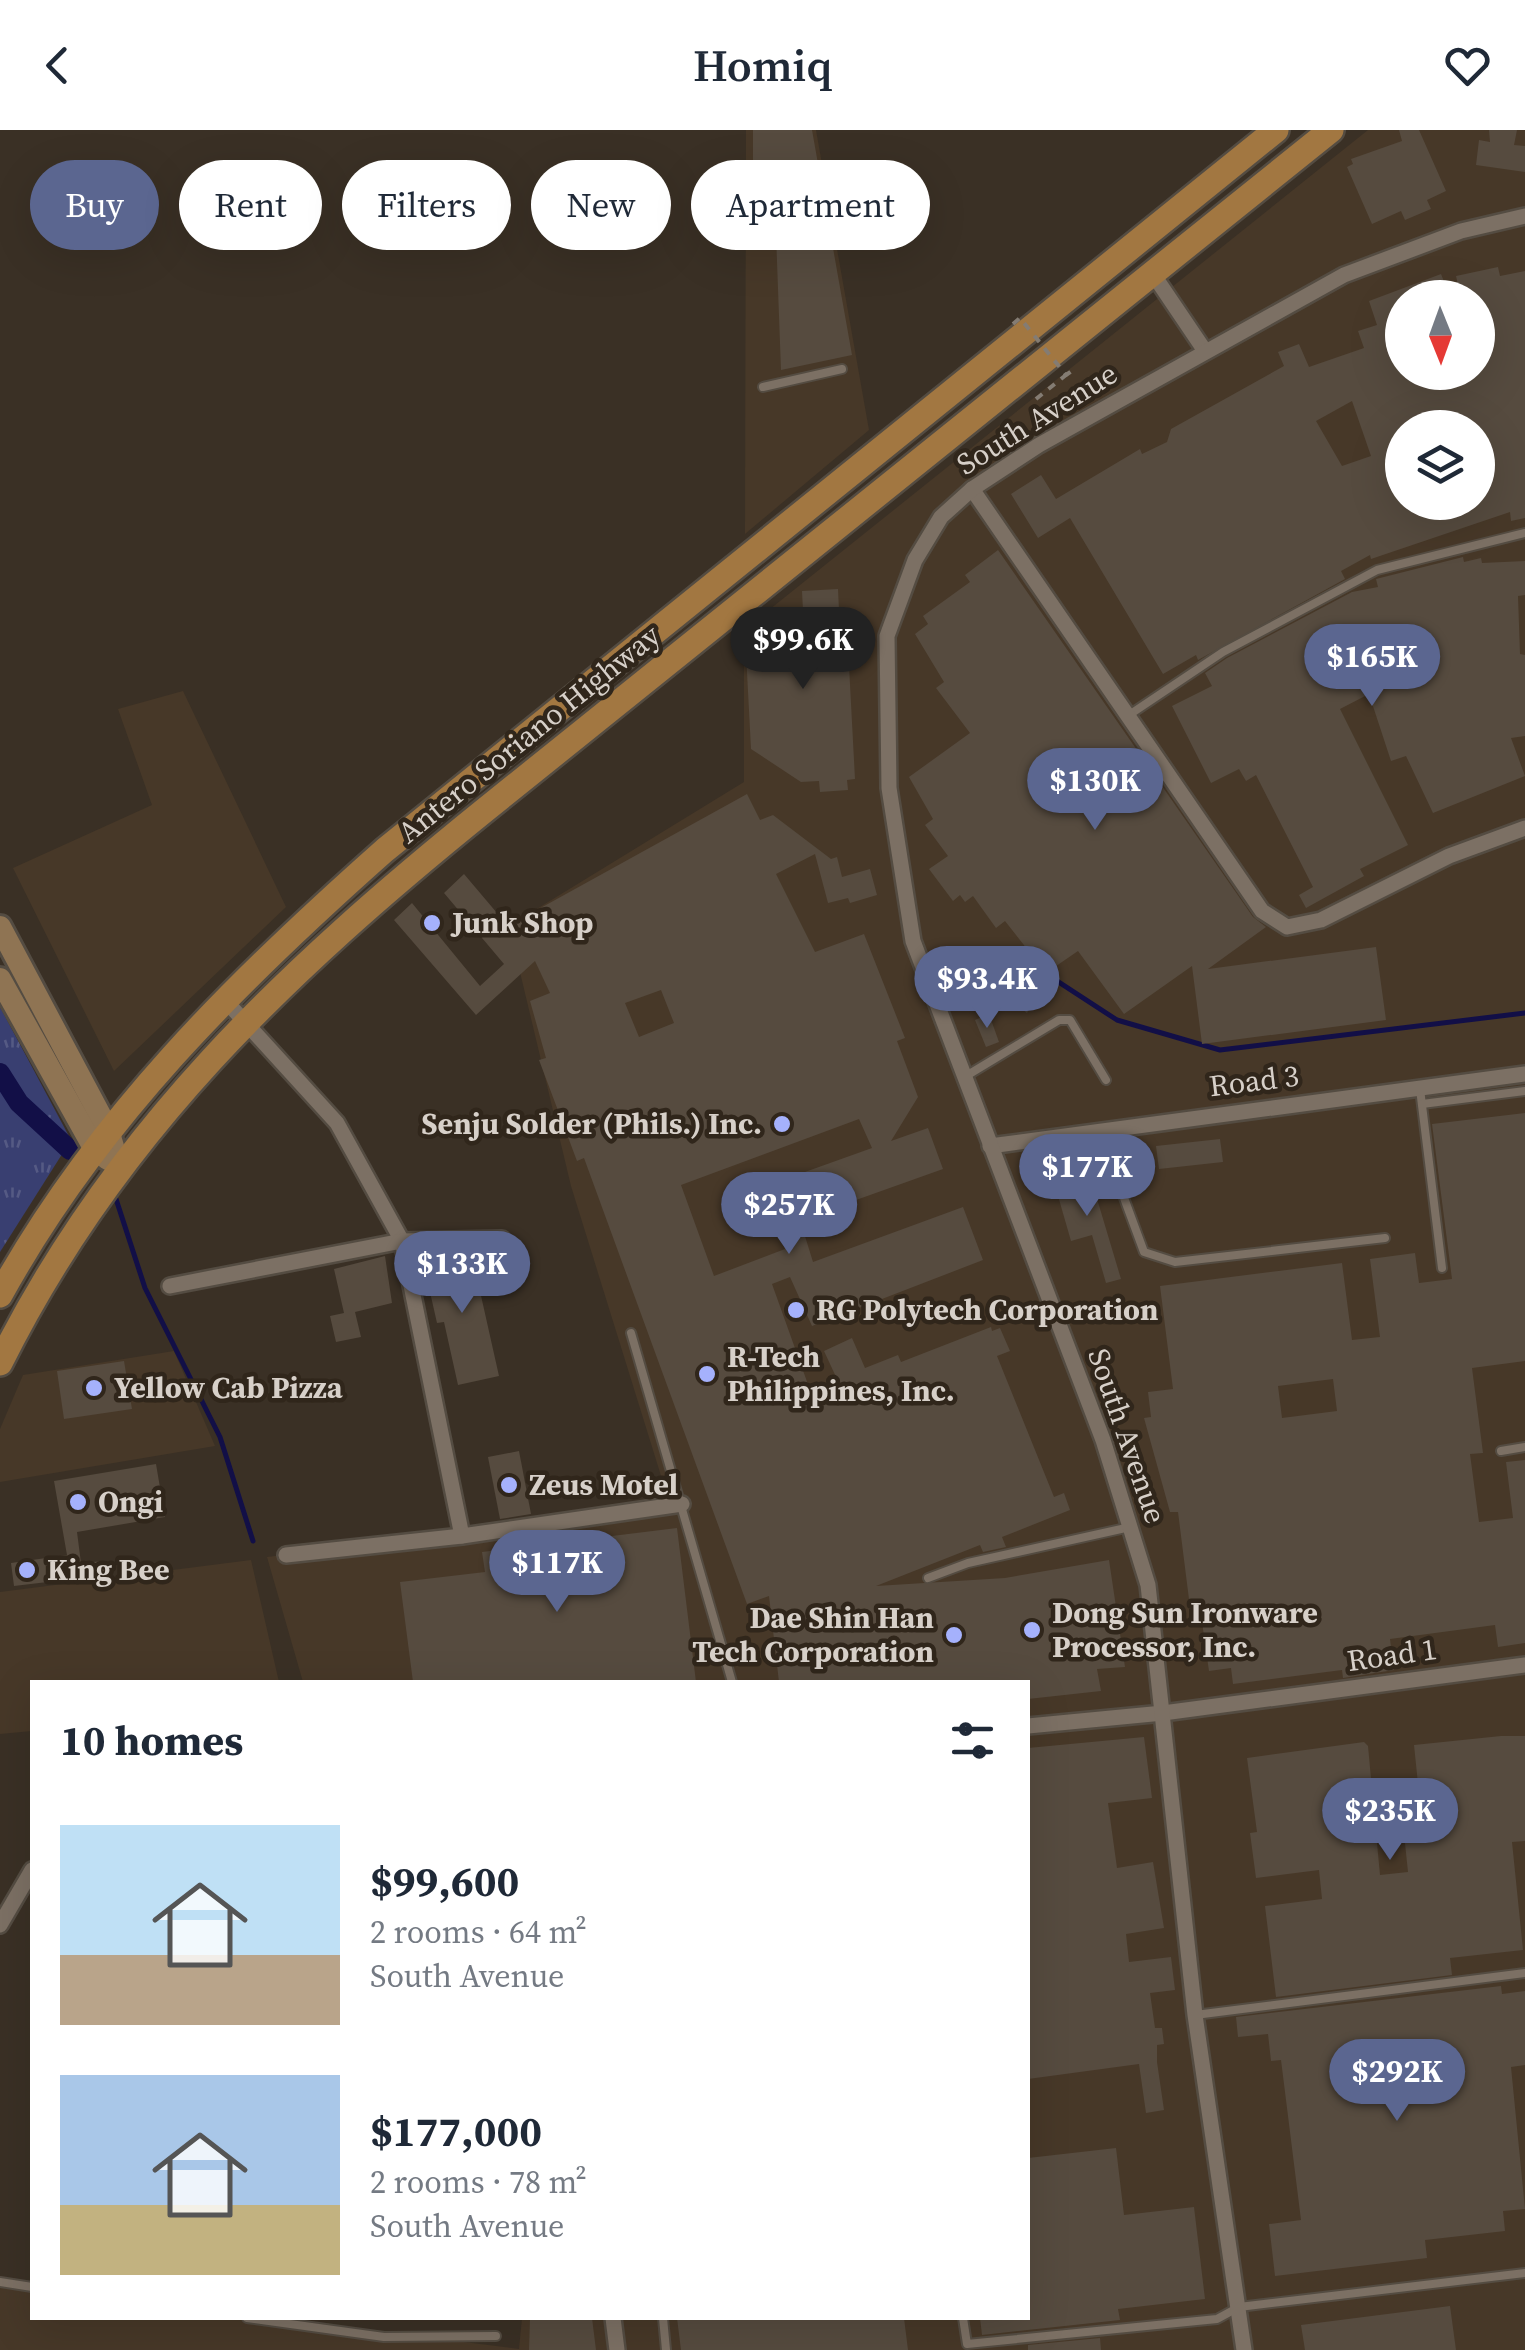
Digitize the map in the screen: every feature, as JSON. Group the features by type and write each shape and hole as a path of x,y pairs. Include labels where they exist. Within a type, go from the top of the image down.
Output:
{"main road":[{"name":"Antero Soriano Highway","path":"0,1295 52,1206 101,1139 270,952 385,850 1276,130"},
{"name":"Antero Soriano Highway","path":"0,1362 60,1251 119,1167 177,1096 248,1021 424,859 1331,130"},
{"path":"0,927 101,1139"},
{"path":"0,978 119,1167"}],"street":[{"name":"South Avenue","path":"1244,2350 1195,2015 1148,1585 1103,1440 912,941 890,788 887,636 915,560 941,517 972,489 1039,444 1344,275 1402,250 1525,216"},
{"path":"1154,274 1204,351"},
{"path":"972,489 1262,911 1287,926 1321,920 1449,856 1525,828"},
{"path":"224,999 337,1122 402,1241 462,1536"},
{"name":"Road 3","path":"990,1146 1098,1129 1421,1096 1525,1074"},
{"path":"170,1286 402,1241 502,1239"},
{"path":"286,1555 462,1536 682,1504"},
{"name":"Road 1","path":"1030,1726 1163,1713 1525,1665"},
{"path":"0,1925 30,1873"},
{"path":"612,2320 617,2350"}],"lane":[{"path":"763,387 842,368"},
{"path":"1127,716 1223,652 1377,570 1525,533"},
{"path":"964,1078 1059,1020 1070,1020 1106,1080"},
{"path":"1442,1268 1421,1096 1525,1091"},
{"path":"1098,1129 1144,1252 1174,1262 1385,1238"},
{"path":"631,1333 731,1680"},
{"path":"1501,1451 1525,1448"},
{"path":"928,1578 968,1562 1130,1526"},
{"path":"1195,2015 1525,1973"},
{"path":"964,2320 967,2344 1217,2319 1239,2308 1525,2272"},
{"path":"0,2282 30,2287"},
{"path":"262,2320 384,2337 496,2336"},
{"path":"663,2320 666,2350"}],"path":[{"path":"1012,324 1020,318 1066,375"},
{"path":"1036,399 1073,370"}],"shaded area":[{"path":"746,130 816,130 821,160 746,160"},
{"path":"1368,130 1525,130 1525,2350 0,2350 0,2282 30,2286 30,2320 288,2320 519,2349 522,2320 1030,2320 1030,1680 302,1680 267,1557 671,1508 571,1186 509,926 744,782 744,630"},
{"path":"746,250 837,250 869,430 745,534"},
{"path":"183,691 286,907 114,1071 13,868 152,805 118,709"},
{"path":"174,1351 215,1446 0,1482 0,1429 23,1375"},
{"path":"251,1560 279,1680 30,1680 30,1731 0,1734 0,1592"}],"green space":[{"path":"0,1007 71,1140 0,1252"}],"building":[{"path":"753,130 812,130 817,160 753,160"},
{"path":"1399,130 1419,130 1446,191 1427,200 1431,209 1405,220 1401,211 1372,224 1347,167 1353,164 1351,159 1402,141"},
{"path":"1489,130 1517,130 1514,145 1525,146 1525,172 1476,165 1479,140 1490,142"},
{"path":"777,250 833,250 852,355 781,370"},
{"path":"1498,267 1500,276 1525,271 1525,518 1511,521 1510,512 1495,517 1495,410 1385,410 1385,520 1486,520 1371,559 1370,555 1341,571 1345,579 1198,660 1196,655 1163,674 1070,518 1038,538 1011,494 1041,475 1056,499 1140,449 1142,454 1167,442 1171,429 1284,366 1278,352 1299,344 1309,367 1364,348 1358,331 1377,325 1369,301 1385,295 1385,390 1495,390 1495,280 1457,280 1456,276","holes":["1352,401 1371,456 1342,466 1316,421"]},
{"path":"998,550 1253,917 1266,927 1208,969 1376,947 1386,1020 1202,1044 1192,966 1124,1014 1078,951 1046,973 1005,921 996,928 973,896 965,902 960,895 953,901 929,869 948,856 925,825 933,819 909,777 970,733 936,688 944,682 915,634 928,624 923,616 970,582 965,575"},
{"path":"1463,557 1464,562 1481,558 1482,563 1525,561 1525,595 1518,596 1520,654 1525,655 1525,736 1511,738 1525,776 1433,813 1406,756 1391,761 1369,694 1340,709 1408,845 1360,869 1364,876 1306,908 1299,895 1313,887 1256,775 1246,781 1239,769 1211,783 1172,706 1212,686 1205,673 1227,658 1352,592 1378,587 1376,579"},
{"path":"838,589 839,610 846,609 855,779 847,780 848,790 820,792 819,781 801,782 751,749 745,634 769,613 803,611 802,591"},
{"path":"747,794 760,820 773,815 831,859 837,857 842,877 870,869 877,895 850,903 848,898 828,903 815,854 776,874 815,952 864,934 905,1038 897,1041 918,1097 891,1141 928,1128 943,1169 800,1220 813,1262 963,1207 983,1260 812,1326 790,1277 772,1284 810,1390 837,1379 824,1351 852,1338 865,1368 898,1355 901,1362 991,1327 992,1331 1000,1328 1010,1351 997,1356 1054,1497 1064,1493 1070,1510 1002,1537 1006,1547 983,1552 980,1545 876,1586 1005,1578 1109,1560 1125,1667 1097,1669 1101,1691 1030,1699 1030,1680 779,1680 769,1596 747,1604 584,1158 577,1161 539,1060 546,1058 530,1001 550,993 535,961 476,1015 394,920 412,903 480,986 504,964 444,893 464,874 508,926","holes":["661,990 674,1023 639,1037 625,1003","859,1119 872,1148 763,1187 785,1249 714,1276 681,1185"]},
{"path":"1018,981 1036,995 1027,1013 1006,997"},
{"path":"989,1014 999,1042 986,1047 975,1020"},
{"path":"1525,1113 1525,1361 1472,1368 1483,1453 1470,1454 1479,1522 1513,1518 1506,1462 1525,1460 1525,1643 1498,1647 1495,1625 1390,1639 1394,1670 1343,1678 1342,1670 1233,1684 1231,1668 1209,1671 1202,1622 1192,1623 1178,1512 1170,1512 1144,1418 1151,1417 1148,1392 1173,1389 1160,1286 1342,1263 1352,1340 1380,1337 1370,1259 1415,1253 1419,1283 1452,1279 1432,1124","holes":["1333,1379 1337,1411 1282,1418 1278,1386"]},
{"path":"1220,1139 1223,1162 1159,1169 1156,1146"},
{"path":"1089,1172 1121,1279 1106,1283 1092,1235 1071,1241 1054,1182"},
{"path":"471,1251 499,1376 458,1385 444,1322 437,1323 423,1261"},
{"path":"385,1256 392,1303 355,1312 361,1337 336,1342 330,1316 344,1313 334,1269"},
{"name":"Yellow Cab Pizza","path":"124,1361 132,1409 64,1419 57,1371"},
{"name":"Zeus Motel","path":"519,1451 531,1514 500,1519 488,1457"},
{"path":"156,1464 165,1517 77,1532 81,1563 105,1561 106,1575 14,1586 11,1563 67,1555 54,1481"},
{"path":"677,1528 696,1680 413,1680 400,1582 485,1572 482,1552"},
{"path":"1525,1736 1525,1841 1512,1842 1523,1950 1450,1958 1452,1975 1276,1997 1265,1906 1322,1899 1319,1870 1256,1878 1250,1833 1257,1832 1247,1758 1364,1742 1368,1746 1380,1875 1408,1872 1401,1805 1420,1803 1414,1745"},
{"path":"1144,1737 1152,1798 1108,1803 1117,1868 1153,1862 1164,1928 1126,1934 1129,1962 1171,1957 1175,1990 1150,1993 1155,2028 1162,2028 1164,2044 1157,2045 1157,2062 1164,2110 1146,2113 1139,2064 1030,2079 1030,1748"},
{"path":"1501,1986 1502,1994 1525,1991 1525,2065 1511,2067 1525,2209 1503,2211 1505,2231 1425,2240 1427,2258 1275,2276 1269,2224 1301,2220 1281,2060 1271,2061 1268,2034 1238,2037 1236,2017"},
{"path":"1116,2148 1124,2215 1194,2207 1205,2299 1118,2309 1120,2320 982,2335 980,2320 1030,2320 1030,2158"},
{"path":"1450,2306 1456,2350 1305,2350 1301,2325"},
{"path":"530,2320 592,2320 596,2350 529,2350"},
{"path":"677,2320 904,2320 908,2350 681,2350"},
{"path":"1100,2338 1101,2350 1028,2350 1028,2345"}],"waterway":[{"path":"1014,953 1117,1020 1220,1050 1525,1013"},
{"path":"0,1073 19,1103 70,1150"},
{"path":"116,1199 145,1288 220,1437 253,1541"}],"place":[{"name":"Junk Shop","path":"432,923"},
{"name":"Senju Solder (Phils.) Inc.","path":"782,1124"},
{"name":"RG Polytech Corporation","path":"796,1310"},
{"name":"R-Tech Philippines, Inc.","path":"707,1374"},
{"name":"Yellow Cab Pizza","path":"94,1388"},
{"name":"Zeus Motel","path":"509,1485"},
{"name":"Ongi","path":"78,1502"},
{"name":"King Bee","path":"27,1570"},
{"name":"Dong Sun Ironware Processor, Inc.","path":"1032,1630"},
{"name":"Dae Shin Han Tech Corporation","path":"954,1635"}]}
